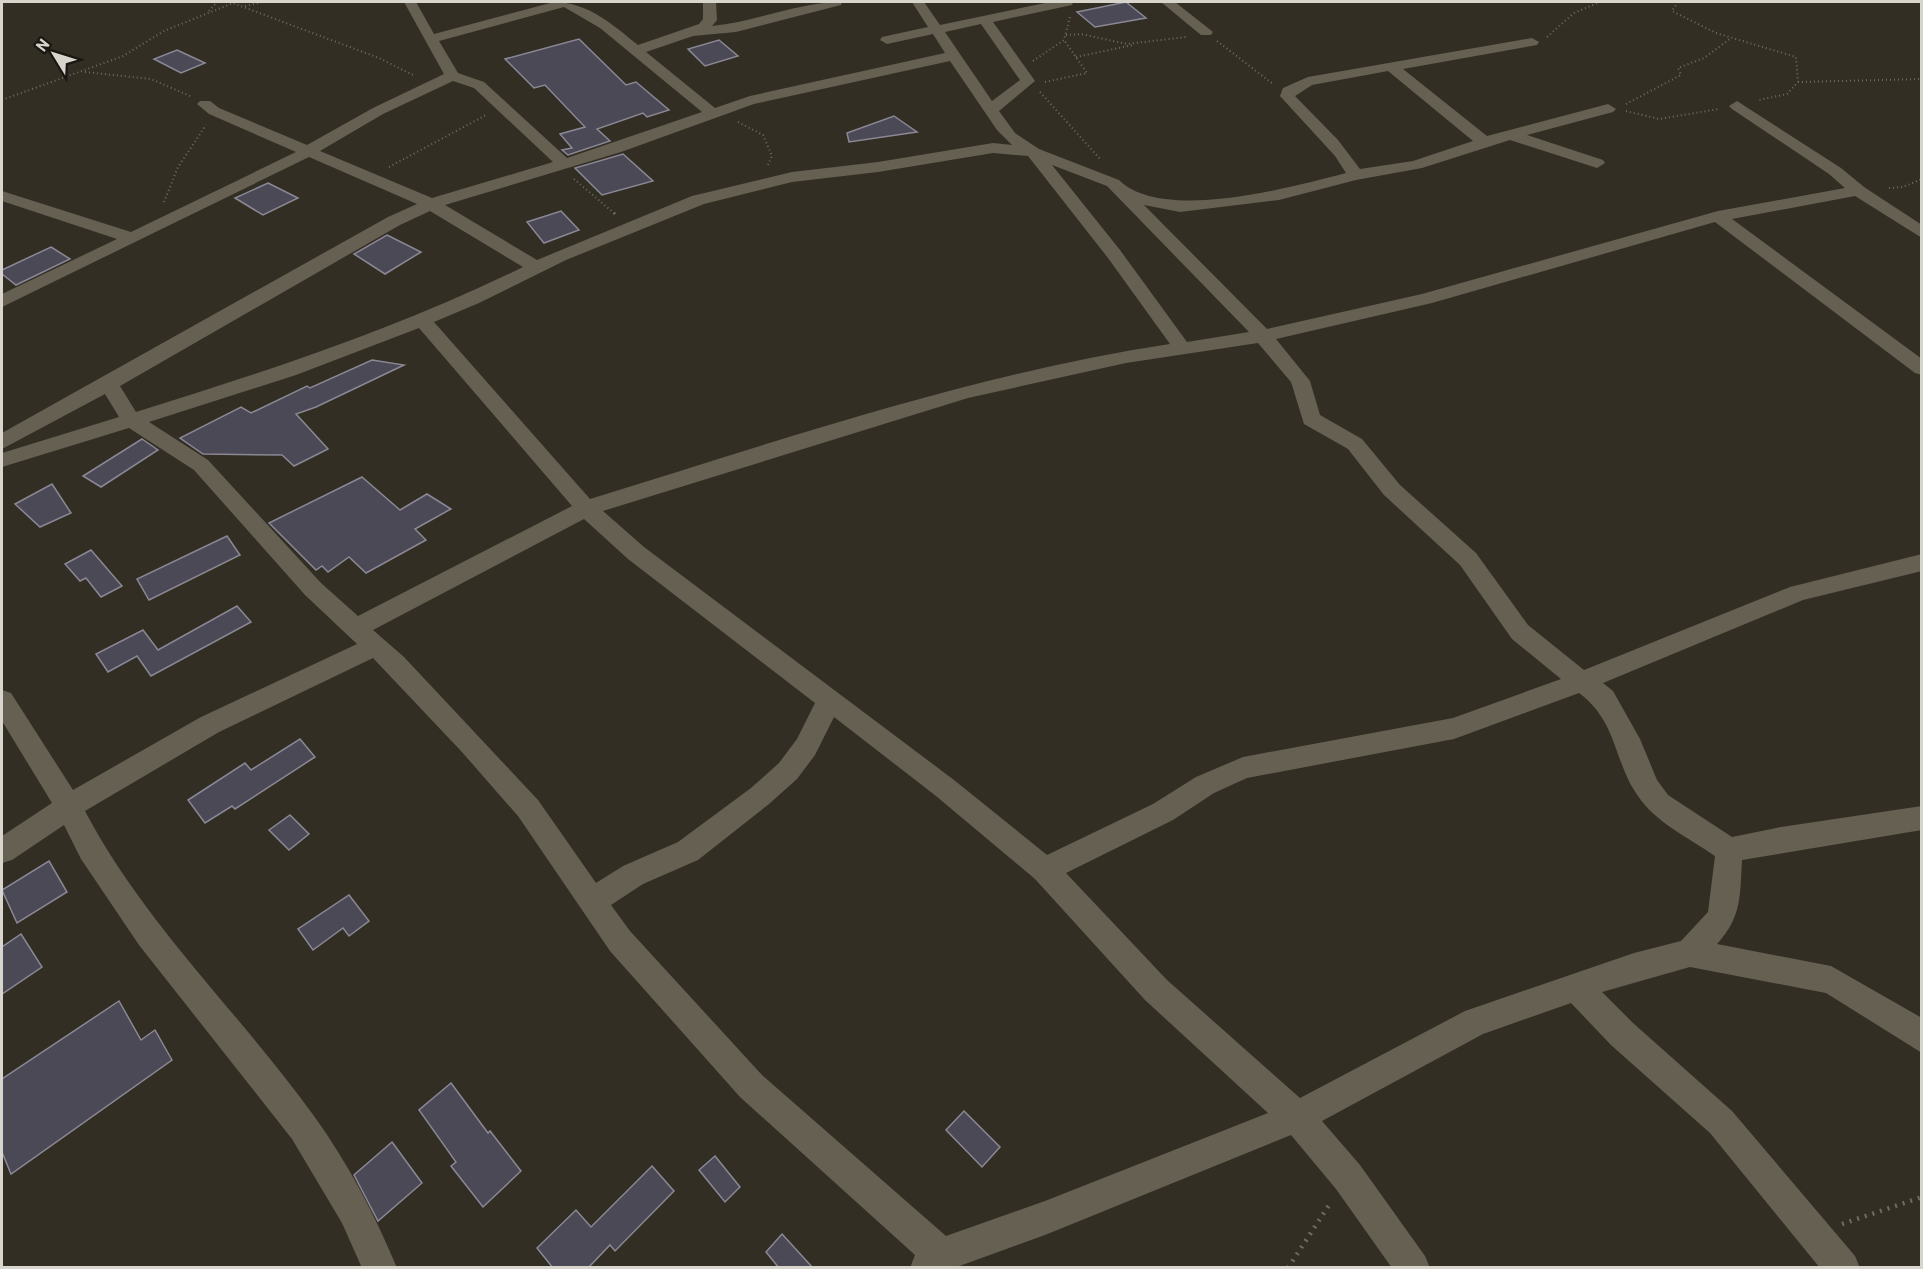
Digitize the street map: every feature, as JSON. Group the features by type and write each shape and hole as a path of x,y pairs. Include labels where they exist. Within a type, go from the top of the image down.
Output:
{"street":[{"path":"410,2 422,28 431,39 452,76"},
{"path":"431,39 565,2 597,18 712,113"},
{"path":"695,32 709,23 709,2"},
{"path":"638,50 695,32 736,28 836,2"},
{"path":"918,2 1009,136 1033,152 1152,202 1180,207 1279,195 1355,175 1416,165 1484,142 1608,109"},
{"path":"1167,2 1206,32"},
{"path":"887,40 938,31 984,19 1069,7"},
{"path":"984,19 1027,78 991,109"},
{"path":"1355,175 1348,160 1331,140 1293,105 1287,96 1288,91 1308,81 1532,42"},
{"path":"2,442 110,384 394,221 431,204 615,149 712,113 788,90 953,56"},
{"path":"1392,67 1484,142"},
{"path":"2,301 308,151 378,111 452,76 479,85 564,164"},
{"path":"1737,106 1835,171 1858,191 1922,233"},
{"path":"210,108 374,177 431,204 537,268"},
{"path":"1510,135 1597,163"},
{"path":"2,460 289,371 422,320 537,268 698,200 792,177 878,167 993,148 1033,152 1107,245 1183,348"},
{"path":"1116,186 1263,336 1300,381 1311,419 1355,444 1392,490 1468,559 1521,632 1536,647 1604,698 1615,716 1646,787 1659,803 1729,850 1781,839 1922,818"},
{"path":"2,851 68,806 210,724 250,703 323,674 365,636 585,508 965,392 1104,362 1263,336 1426,299 1718,216 1858,191"},
{"path":"2,196 129,237"},
{"path":"1718,216 1922,369"},
{"path":"422,320 585,508 653,566 945,788 1045,870 1156,990 1222,1052 1298,1117 1348,1177 1413,1268"},
{"path":"110,384 130,419 201,465 313,589 395,664 512,790 559,851 591,902 620,941 751,1086 934,1261 1298,1117 1476,1022 1634,967 1690,953 1831,980 1905,1024 1922,1038"},
{"path":"1045,870 1163,812 1205,785 1243,768 1454,728 1583,681 1798,593 1922,562"},
{"path":"591,902 633,875 688,851 760,796 788,771 806,747 830,699"},
{"path":"2,700 68,806 91,850 149,935 303,1128 354,1211 380,1268"},
{"path":"1690,953 1720,920 1725,905 1729,850"},
{"path":"1576,987 1622,1034 1721,1122 1843,1268"}],"path":[{"path":"208,12 217,2"},
{"path":"2,100 123,56 164,31 231,2 379,58 432,84"},
{"path":"244,6 263,2"},
{"path":"1532,42 1554,34 1561,24 1584,6 1600,2"},
{"path":"1608,109 1659,119 1737,106 1787,94 1797,82 1796,57 1731,38 1681,17 1672,11 1678,2"},
{"path":"1027,78 1064,40 1069,7"},
{"path":"1076,57 1139,43 1206,32 1260,76 1288,91"},
{"path":"1066,35 1081,34 1127,44 1139,43"},
{"path":"1608,109 1630,102 1641,94 1671,81 1681,75 1677,68 1704,58 1731,38"},
{"path":"1027,78 1087,73 1064,40"},
{"path":"84,72 124,78 138,77 167,85 210,108 178,167 154,225"},
{"path":"1027,78 1113,173 1116,186"},
{"path":"1797,82 1922,79"},
{"path":"374,177 420,148 501,106"},
{"path":"712,113 752,127 763,135 772,156 770,163 760,170"},
{"path":"564,164 578,183 613,213 628,230"},
{"path":"1288,1268 1348,1177"},
{"path":"1816,1234 1922,1197"}],"building":[{"path":"1126,2 1146,18 1095,27 1077,12"},
{"path":"579,39 626,85 636,82 669,110 647,117 643,113 597,129 610,141 568,155 562,150 572,148 560,134 585,127 545,85 534,88 505,59"},
{"path":"719,40 738,56 705,66 688,49"},
{"path":"177,50 205,63 181,73 154,59"},
{"path":"894,116 917,132 849,142 847,133"},
{"path":"623,154 653,181 602,195 575,168"},
{"path":"268,183 298,198 263,215 235,198"},
{"path":"561,211 579,230 544,243 527,222"},
{"path":"387,235 421,252 385,274 354,254"},
{"path":"51,247 70,259 16,285 2,274 2,270"},
{"path":"372,360 404,365 316,407 296,414 328,449 294,466 282,455 203,454 180,438 241,407 251,413 307,386 310,388"},
{"path":"142,439 158,450 101,487 83,476"},
{"path":"362,477 400,510 427,494 451,509 415,529 426,540 366,573 349,557 328,572 322,566 316,570 269,523"},
{"path":"52,484 71,513 40,527 15,504"},
{"path":"227,536 240,555 149,600 137,579"},
{"path":"91,550 122,586 101,597 86,578 80,581 65,564"},
{"path":"237,606 251,622 151,676 137,656 108,672 96,654 143,630 158,650"},
{"path":"300,739 315,757 235,809 232,806 205,823 188,800 245,763 251,770"},
{"path":"290,815 309,834 289,850 269,830"},
{"path":"49,861 67,892 17,923 2,890"},
{"path":"349,895 369,921 349,936 343,928 313,950 298,929"},
{"path":"21,934 42,967 2,994 2,947"},
{"path":"119,1001 141,1040 155,1030 172,1060 11,1174 2,1152 2,1079"},
{"path":"451,1083 488,1133 490,1131 521,1171 483,1207 451,1166 456,1162 419,1110"},
{"path":"964,1111 1000,1147 982,1167 946,1130"},
{"path":"392,1142 422,1183 378,1221 354,1175"},
{"path":"715,1156 740,1187 725,1202 699,1170"},
{"path":"652,1166 674,1191 615,1251 610,1245 588,1268 553,1268 537,1248 576,1210 591,1227"},
{"path":"782,1234 813,1268 779,1268 766,1252"}]}
